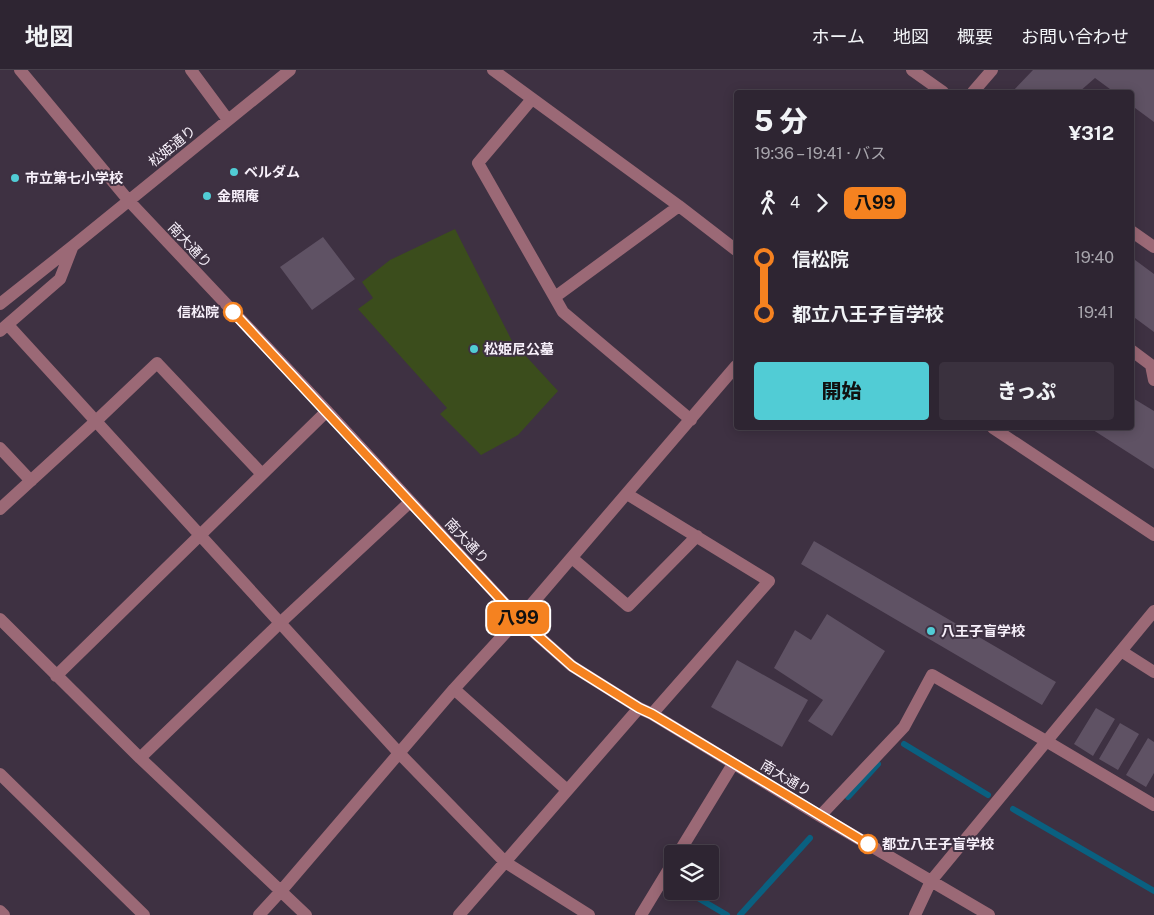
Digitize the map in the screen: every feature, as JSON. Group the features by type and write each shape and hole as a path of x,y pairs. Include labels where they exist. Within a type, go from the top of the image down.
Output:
{"street":[{"name":"南大通り","path":"20,70 129,200 519,619 572,666 639,708 989,915"},
{"path":"192,70 228,120"},
{"name":"松姫通り","path":"1,302 290,70"},
{"path":"493,70 734,248"},
{"path":"912,70 940,90"},
{"path":"975,90 992,70"},
{"path":"532,100 478,163 563,312 691,420"},
{"path":"555,297 679,206"},
{"path":"1134,233 1154,248"},
{"path":"73,246 60,279 4,328 96,422 399,753 505,862 589,915"},
{"path":"1134,352 1151,365 1154,380"},
{"path":"0,509 157,364 262,474"},
{"path":"259,915 454,689 519,619 628,494 734,368"},
{"path":"56,676 327,411"},
{"path":"996,430 1154,534"},
{"path":"0,448 31,481"},
{"path":"628,494 770,581 652,714"},
{"path":"140,758 280,623 410,502"},
{"path":"572,558 628,606 697,536"},
{"path":"914,915 932,881 1154,611"},
{"path":"0,619 140,758 306,915"},
{"path":"1121,651 1154,672"},
{"path":"820,816 904,727 932,675 1154,805"},
{"path":"454,689 567,790"},
{"path":"459,915 639,708"},
{"path":"684,845 733,764"},
{"path":"0,774 144,915"},
{"path":"641,915 664,877"},
{"path":"0,911 4,915"}],"green space":[{"path":"455,229 512,341 558,391 518,435 481,455 440,414 447,408 358,309 373,298 362,282 390,260"}],"building":[{"path":"1033,70 1154,70 1154,122 1134,107 1134,90 1111,90 1095,78 1081,90 1014,90"},
{"path":"323,237 355,279 312,310 280,267"},
{"path":"1134,259 1154,274 1154,332 1134,317"},
{"path":"1134,399 1154,411 1154,469 1093,430 1134,430"},
{"path":"814,541 1056,682 1042,705 801,564"},
{"path":"827,614 885,651 832,736 808,721 823,700 774,668 795,630 811,640"},
{"path":"737,660 808,700 782,747 711,707"},
{"path":"1096,708 1115,719 1093,756 1074,744"},
{"path":"1120,723 1139,734 1118,770 1099,759"},
{"path":"1148,738 1154,742 1154,773 1146,787 1126,775"}],"waterway":[{"path":"904,744 988,795"},
{"path":"848,797 878,764"},
{"path":"1013,809 1154,891"},
{"path":"740,915 810,838"},
{"path":"701,900 727,915"}],"bus line":[{"name":"八99","path":"233,312 519,619 572,666 868,844"}],"place":[{"name":"ベルダム","path":"234,172"},
{"name":"市立第七小学校","path":"15,178"},
{"name":"金照庵","path":"207,196"},
{"name":"信松院","path":"233,312"},
{"name":"松姫尼公墓","path":"474,349"},
{"name":"八王子盲学校","path":"931,631"},
{"name":"都立八王子盲学校","path":"868,844"}]}
